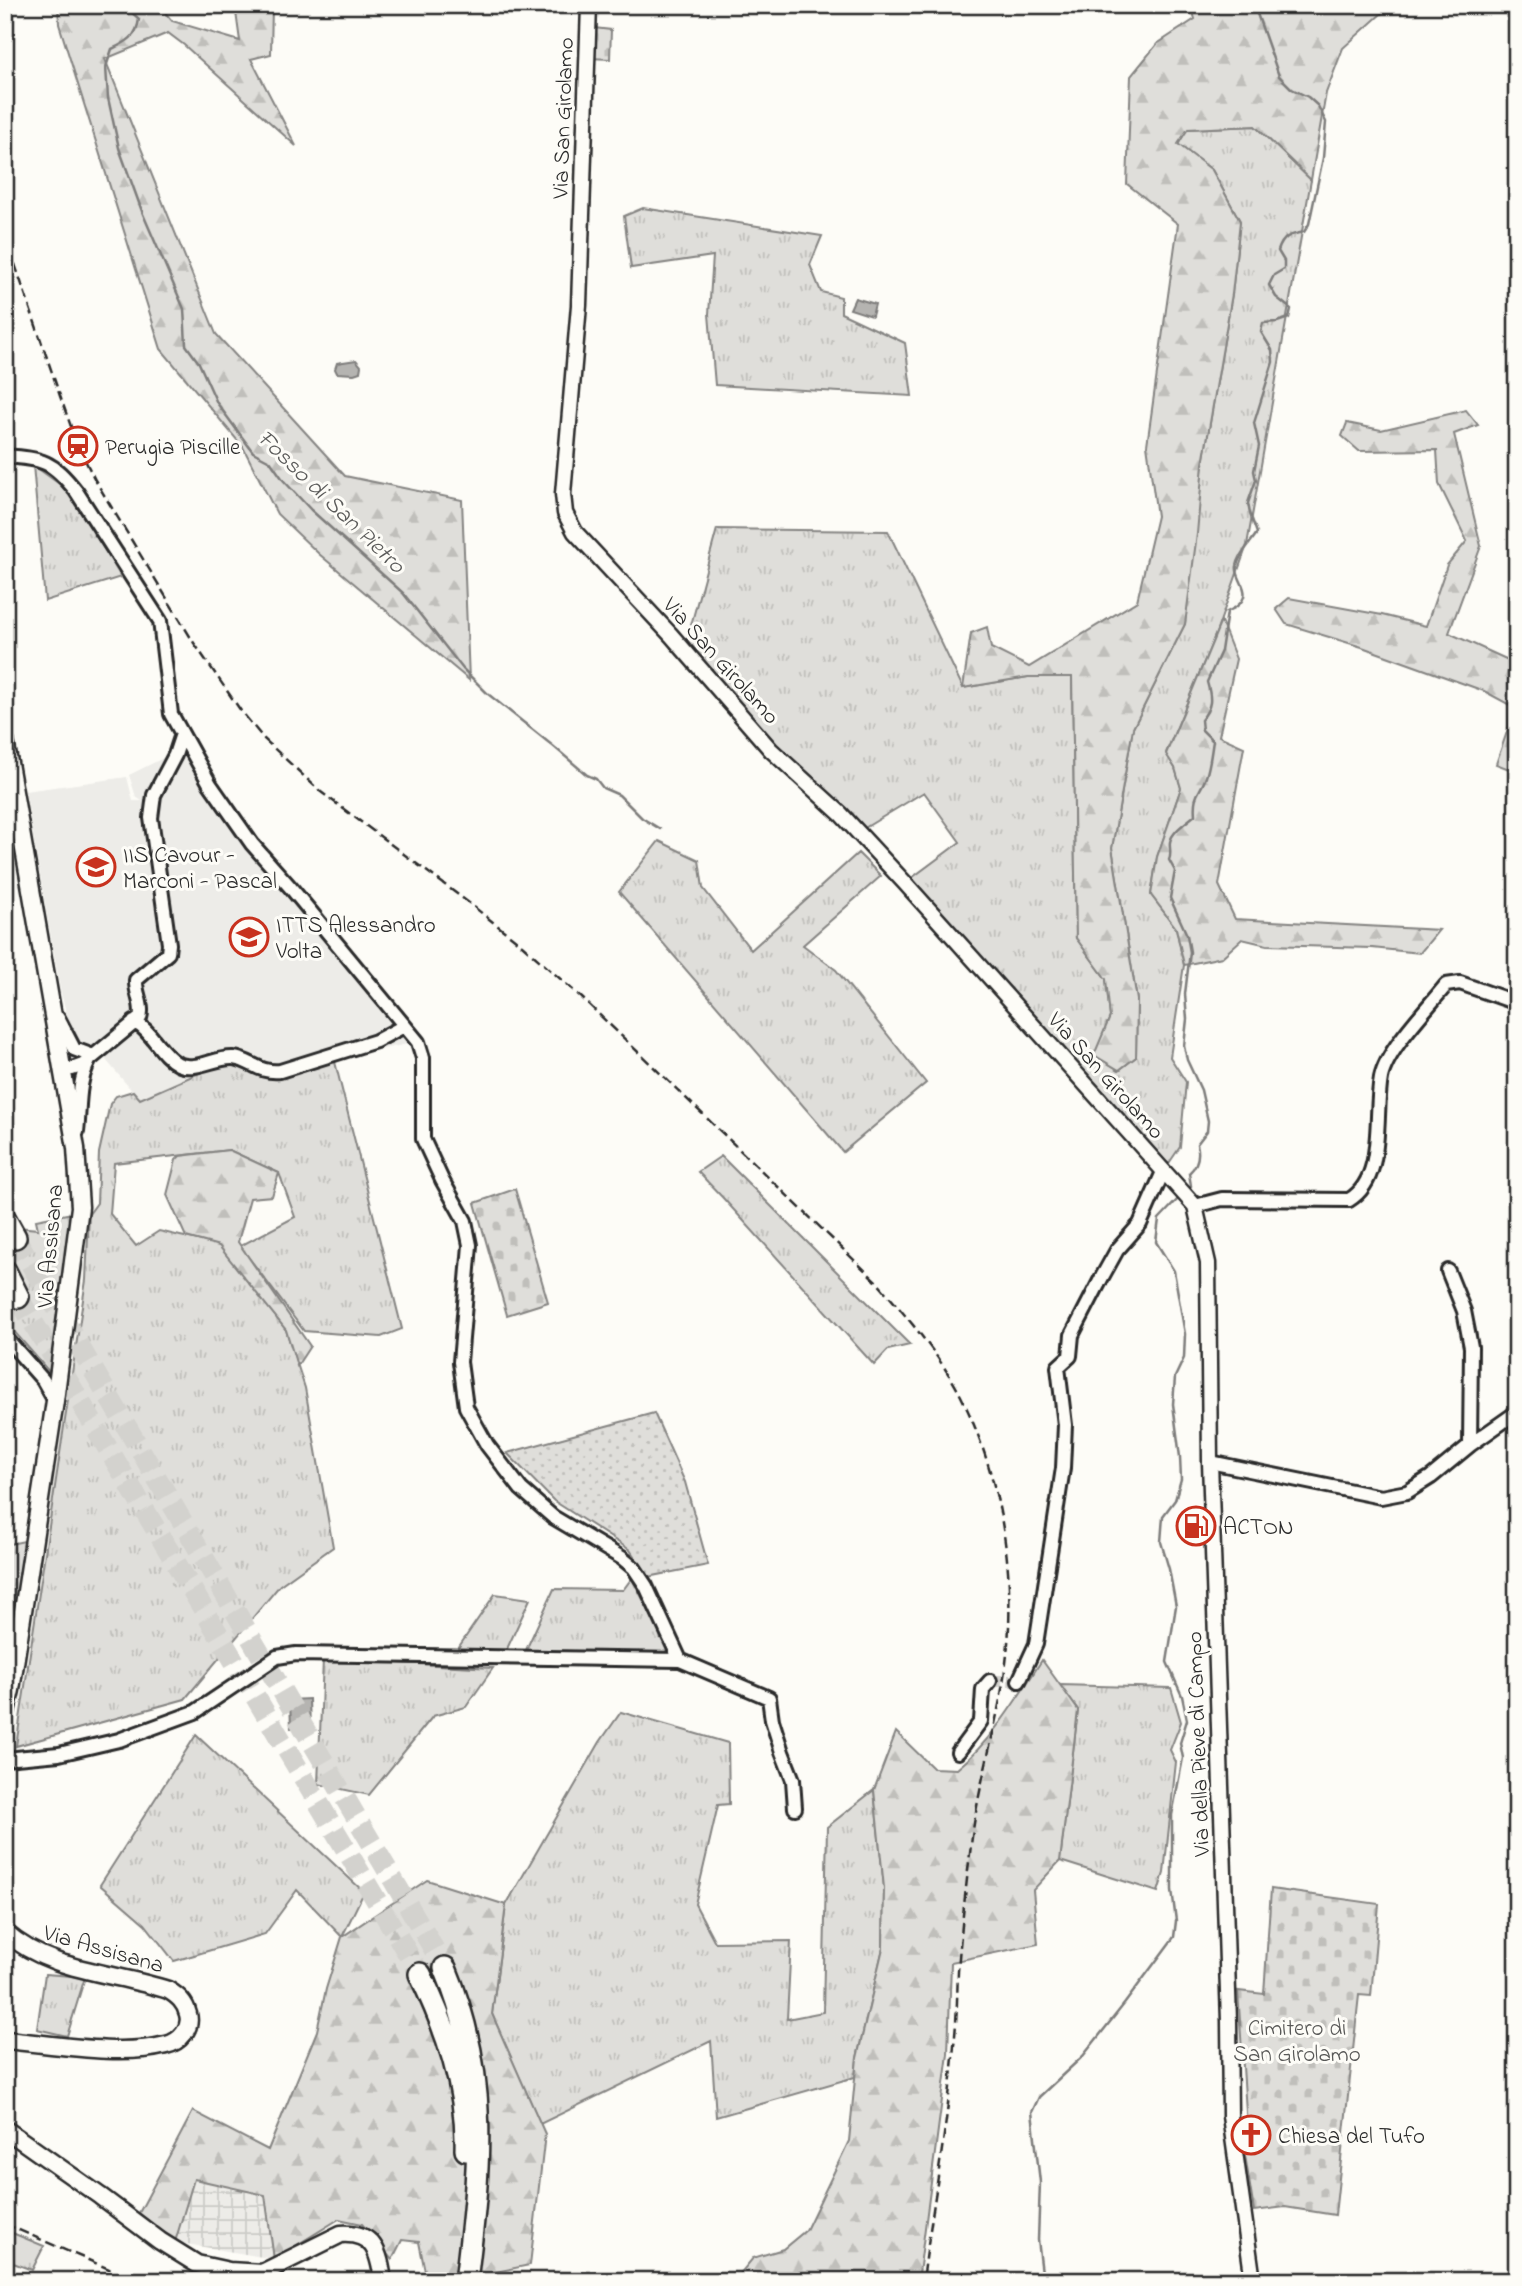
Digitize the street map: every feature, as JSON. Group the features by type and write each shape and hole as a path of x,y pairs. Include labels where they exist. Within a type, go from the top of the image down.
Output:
{"highway":[{"path":"5,1271 18,1297"},
{"path":"445,1968 470,2044 478,2105 478,2165 457,2280"},
{"path":"420,1974 437,2009 452,2051 467,2143 457,2280"}],"main road":[{"name":"Via Assisana","path":"5,740 76,1148 80,1207 55,1401 13,1681 5,1716"},
{"name":"Via Assisana","path":"5,1932 30,1951 58,1962 168,1990 179,1996 190,2022 185,2032 168,2045 138,2049 113,2050 5,2040"},
{"path":"5,2129 160,2241 197,2264 229,2271 262,2273 341,2234 352,2233 363,2236 377,2250 383,2281"}],"street":[{"name":"Via San Girolamo","path":"589,5 579,305 563,494 565,513 575,532 671,635 771,750 841,814 1195,1206"},
{"path":"5,456 44,461 63,476 82,500 160,621 171,714 210,784 253,844 418,1042 423,1058 423,1139 465,1221 470,1245 460,1362 466,1407 487,1445 521,1489 553,1517 622,1558 634,1569 646,1586 680,1660"},
{"path":"60,1066 65,1070 78,1068 140,1018 142,1010 135,989 136,980 168,953 169,944 150,818 154,795 175,755 182,734"},
{"path":"1195,1206 1222,1199 1349,1199 1361,1192 1373,1171 1382,1076 1396,1046 1446,985 1460,983 1517,1003"},
{"path":"47,984 67,1039 74,1049 93,1056"},
{"path":"134,1022 179,1064 195,1066 233,1058 266,1072 280,1071 376,1041 404,1026"},
{"path":"76,1148 79,1093 83,1072 93,1056"},
{"path":"1019,1681 1036,1644 1063,1468 1065,1425 1058,1367 1070,1356 1072,1335 1118,1250 1140,1224 1167,1177"},
{"name":"Via della Pieve di Campo","path":"1195,1206 1208,1263 1210,1462 1230,2116 1253,2281"},
{"path":"1448,1271 1464,1311 1471,1347 1470,1445"},
{"path":"5,1337 43,1380 55,1401"},
{"path":"1210,1462 1381,1497 1407,1492 1517,1412"},
{"path":"5,1759 59,1754 119,1740 195,1712 276,1657 296,1654 680,1660 769,1698 772,1720 793,1780 795,1808"},
{"path":"958,1752 981,1721 983,1689 990,1681"}],"shaded area":[{"path":"855,298 875,304 872,316 850,309"},
{"path":"356,360 361,366 360,372 337,373 337,363"},
{"name":"ITTS Alessandro Volta","path":"186,753 418,1042 266,1072 233,1058 139,1099 101,1054 144,1021 147,1015 140,980 175,950 156,807 145,801 163,932 162,946 130,980 136,1012 91,1048 78,1042 61,994 25,791 127,777 133,801 142,801 136,797 129,775 169,755"},
{"path":"309,1699 310,1727 291,1728 290,1700"},
{"path":"193,2179 265,2195 274,2259 175,2242"}],"green space":[{"path":"58,5 159,5 172,21 240,41 235,5 272,5 271,54 251,59 296,146 168,33 105,59 216,334 345,476 462,500 469,680 319,554 277,514 243,447 161,349 59,24"},
{"path":"1191,5 1391,5 1343,48 1326,93 1311,180 1255,126 1188,129 1178,144 1212,170 1240,221 1232,294 1203,464 1185,624 1133,728 1112,848 1137,1000 1136,1057 1119,1070 1094,1055 1110,1017 1106,979 1076,938 1072,677 1028,677 963,688 971,633 987,627 991,648 1029,667 1137,601 1157,516 1147,445 1178,224 1127,184 1131,76 1157,44 1195,19"},
{"path":"594,28 611,30 610,59 589,58"},
{"path":"1255,126 1311,180 1247,545 1215,636 1166,753 1175,768 1181,788 1157,857 1151,895 1176,928 1184,965 1170,1057 1186,1082 1180,1147 1163,1172 905,883 960,842 924,792 858,832 710,679 687,640 717,529 888,531 963,688 1028,677 1072,677 1076,938 1106,979 1110,1017 1095,1055 1119,1070 1136,1057 1137,1000 1112,848 1133,728 1185,624 1203,464 1232,294 1240,221 1212,170 1178,145 1187,129"},
{"path":"643,208 822,236 810,265 821,292 841,297 841,313 905,343 912,396 715,385 709,314 713,256 631,268 624,216"},
{"path":"1466,410 1478,425 1454,434 1481,546 1449,633 1517,664 1517,772 1496,764 1509,726 1510,705 1484,691 1362,647 1286,624 1276,609 1289,598 1426,626 1447,565 1467,541 1439,484 1437,450 1359,451 1342,436 1347,423 1381,430"},
{"path":"33,465 69,491 121,577 45,601"},
{"path":"1221,621 1236,659 1219,736 1244,747 1219,885 1235,919 1439,930 1420,953 1372,948 1267,945 1242,939 1222,957 1184,965 1176,928 1151,895 1157,857 1181,788 1175,768 1166,754"},
{"path":"659,841 699,860 703,888 751,950 858,853 881,876 803,945 836,970 926,1083 843,1152 619,892"},
{"path":"333,1054 402,1329 381,1337 304,1331 240,1246 295,1217 279,1173 229,1150 114,1163 110,1214 136,1246 159,1231 219,1245 286,1330 305,1388 333,1547 280,1585 185,1699 16,1746 86,1280 89,1214 97,1203 99,1153 110,1104 116,1096 133,1091 140,1099 233,1058 266,1072"},
{"path":"229,1150 279,1173 272,1196 250,1198 238,1242 310,1346 297,1366 286,1330 219,1246 186,1237 167,1195 176,1160 180,1156"},
{"path":"721,1156 910,1345 888,1350 874,1365 698,1172"},
{"path":"515,1189 548,1302 507,1315 475,1203"},
{"path":"72,1213 51,1374 5,1321 5,1285 23,1292 5,1249 5,1241 7,1243 18,1227 38,1229 36,1220"},
{"path":"5,1399 14,1411 9,1443 5,1443"},
{"path":"654,1413 685,1482 708,1565 648,1577 630,1550 554,1501 507,1453"},
{"path":"29,1540 13,1655 5,1659 5,1545"},
{"path":"632,1578 671,1654 525,1652 554,1589 623,1590"},
{"path":"495,1594 530,1599 506,1651 456,1651"},
{"path":"323,1659 493,1668 466,1707 433,1716 369,1795 318,1784"},
{"path":"1042,1660 1078,1710 1060,1861 1033,1890 1038,1944 951,1962 948,2054 918,2281 734,2281 753,2258 783,2249 806,2230 849,2141 857,2058 883,1948 884,1888 874,1790 896,1732 933,1768 957,1769 993,1732"},
{"path":"1060,1685 1171,1688 1181,1722 1170,1750 1176,1762 1164,1873 1158,1892 1060,1861 1078,1710"},
{"path":"621,1712 728,1743 729,1804 718,1805 695,1904 715,1942 791,1941 787,2019 823,2012 827,1827 874,1790 884,1888 883,1948 855,2077 716,2117 711,2041 540,2124 492,2014 506,1905 600,1742"},
{"path":"196,1735 364,1892 342,1937 297,1890 265,1934 174,1961 145,1924 100,1885"},
{"path":"427,1880 506,1905 492,2014 545,2134 530,2265 490,2273 488,2281 427,2281 419,2242 402,2240 392,2260 362,2224 339,2219 274,2259 265,2195 194,2179 175,2242 139,2213 193,2111 268,2150 317,2031 342,1937"},
{"name":"Cimitero di San Girolamo","path":"1271,1889 1379,1904 1371,1996 1359,1995 1335,2215 1285,2207 1254,2211 1243,2143 1262,2142 1262,2127 1247,2127 1238,1991 1264,1994"},
{"path":"45,1974 85,1977 67,2036 37,2029"},
{"path":"5,2230 44,2246 32,2270 5,2260"}],"waterway":[{"name":"Fosso di San Pietro","path":"124,5 139,19 138,25 130,38 112,49 106,67 108,98 119,148 143,214 184,309 186,345 199,363 217,403 253,452 270,461 311,510 403,593 463,669 488,694 587,775 596,779 603,788 619,795 642,818 660,829"},
{"path":"1188,1190 1191,1186 1189,1173 1198,1160 1197,1144 1207,1131 1208,1121 1201,1090 1187,1060 1184,1046 1187,1019 1185,994 1190,952 1187,935 1170,898 1175,871 1169,860 1170,842 1177,830 1195,815 1196,798 1208,768 1213,741 1202,730 1201,720 1210,702 1207,682 1221,651 1227,612 1236,607 1244,596 1237,571 1238,562 1257,533 1248,503 1256,480 1254,471 1259,446 1254,423 1273,362 1272,350 1261,332 1263,323 1289,318 1291,309 1276,297 1269,285 1274,275 1284,269 1284,261 1278,251 1282,242 1290,235 1304,232 1309,224 1323,158 1326,122 1318,106 1292,89 1279,76 1254,5"},
{"path":"1043,2281 1038,2240 1040,2182 1032,2112 1039,2097 1083,2056 1174,1937 1176,1921 1172,1890 1172,1815 1183,1758 1180,1743 1187,1720 1182,1696 1167,1662 1176,1606 1161,1542 1163,1516 1175,1500 1181,1479 1173,1404 1175,1377 1184,1358 1185,1334 1174,1271 1156,1242 1159,1219 1180,1197"}],"tunnel":[{"path":"15,1237 445,1968"},
{"path":"18,1297 420,1974"},
{"path":"990,1681 1019,1681"}],"railway":[{"path":"5,235 78,446 95,480 194,643 241,711 264,739 321,792 469,903 582,998 876,1281 933,1351 961,1396 975,1427 996,1493 1003,1526 1009,1629 998,1709 971,1845 959,1955 951,2075 923,2281"},
{"path":"5,2224 109,2269 129,2281"}],"place":[{"name":"Perugia Piscille","path":"78,446"},
{"name":"IIS Cavour - Marconi - Pascal","path":"96,867"},
{"name":"ITTS Alessandro Volta","path":"249,937"},
{"name":"ACTON","path":"1196,1526"},
{"name":"Chiesa del Tufo","path":"1251,2135"}]}
